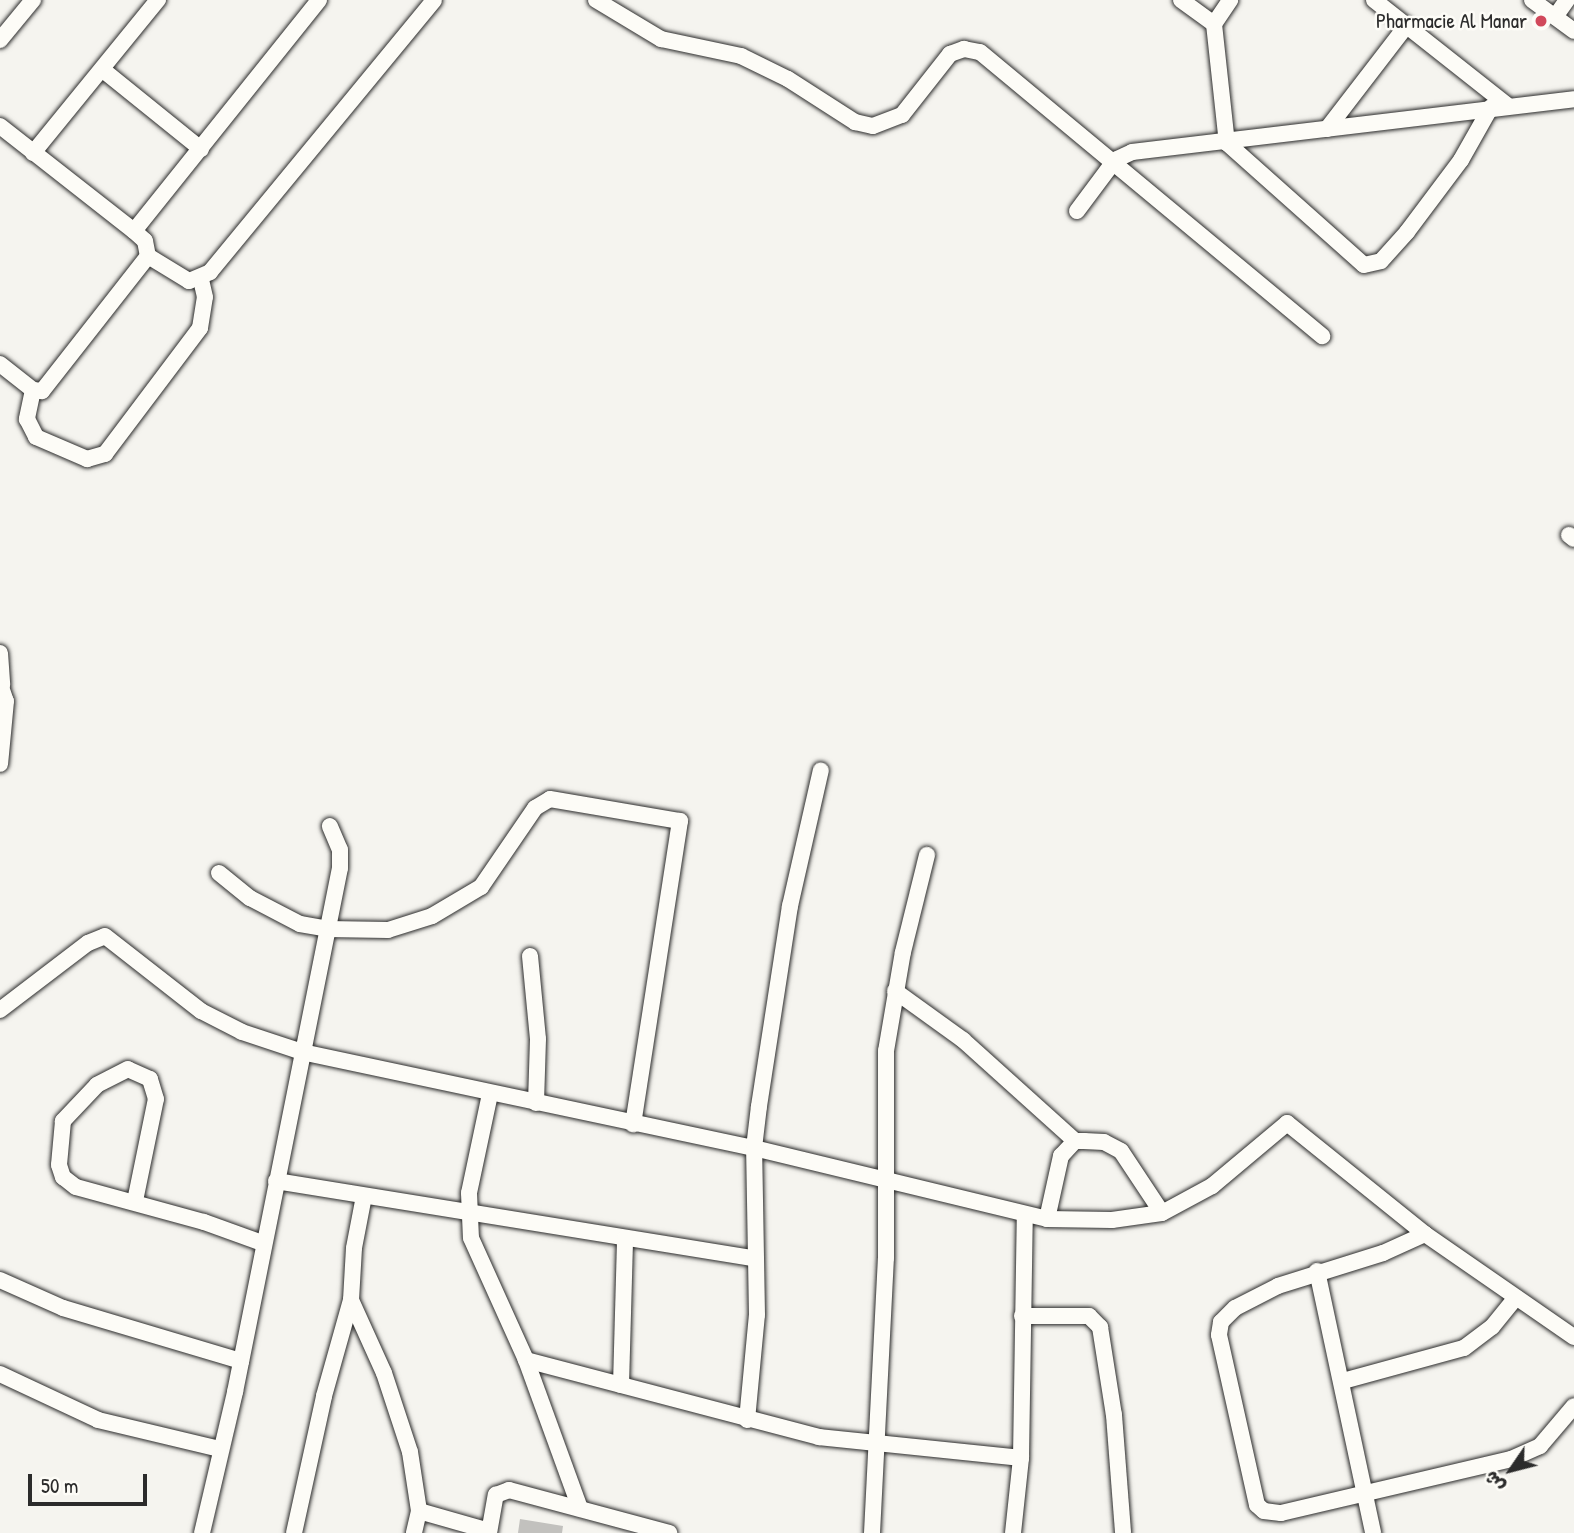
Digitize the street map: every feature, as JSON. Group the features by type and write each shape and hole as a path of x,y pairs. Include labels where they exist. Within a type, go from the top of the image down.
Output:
{"street":[{"path":"0,40 33,0"},
{"path":"33,153 158,0"},
{"path":"134,231 319,0"},
{"path":"0,126 134,231 145,241 148,256 185,280 201,279 267,207 434,0"},
{"path":"596,0 661,39 741,56 788,79 855,122 873,126 902,115 950,54 972,50 1115,160 1322,336"},
{"path":"1181,0 1214,23"},
{"path":"1230,0 1214,23 1227,143 1370,267 1381,261 1407,232 1499,106"},
{"path":"1374,0 1407,25 1499,106"},
{"path":"1532,0 1574,31"},
{"path":"1555,17 1567,0"},
{"path":"1327,129 1407,25"},
{"path":"103,70 201,149"},
{"path":"1077,211 1115,160 1132,152 1227,143 1499,106 1574,99"},
{"path":"0,364 33,390 42,391 148,256"},
{"path":"33,390 27,419 36,437 87,459 106,454 200,328 205,297 201,279"},
{"path":"0,653 1,685 6,708 0,764"},
{"path":"747,1420 757,1315 754,1148 790,906 821,770"},
{"path":"219,873 274,912 327,929 387,930 458,903 495,872 535,808 550,799 680,821 634,1124"},
{"path":"202,1533 241,1361 262,1243 340,867 340,850 330,826"},
{"path":"872,1533 879,1446 886,1180 886,1051 895,991 927,855"},
{"path":"0,1010 7,997 88,943 105,936 210,1016 302,1052 754,1148 1047,1219 1112,1220 1162,1213 1212,1186 1287,1123 1426,1234 1574,1337"},
{"path":"530,956 538,1039 536,1103"},
{"path":"895,991 963,1040 1075,1142 1104,1142 1121,1151 1162,1213"},
{"path":"135,1201 156,1099 150,1079 128,1069 97,1085 63,1121 59,1165 63,1177 76,1187 135,1201 262,1243"},
{"path":"490,1094 467,1214 471,1238 526,1360 580,1508"},
{"path":"1047,1219 1056,1167 1075,1142"},
{"path":"276,1181 756,1259"},
{"path":"294,1533 324,1396 351,1300 354,1248 364,1196"},
{"path":"1013,1533 1021,1458 1025,1215"},
{"path":"1426,1234 1383,1253 1317,1271 1235,1308 1221,1322 1219,1335 1257,1505 1281,1513 1525,1454 1540,1446 1574,1406"},
{"path":"621,1385 625,1238"},
{"path":"1317,1271 1343,1381 1373,1533"},
{"path":"0,1280 63,1308 241,1361"},
{"path":"1343,1381 1464,1348 1492,1326 1516,1297"},
{"path":"351,1300 400,1422 416,1479 419,1511 414,1533"},
{"path":"1022,1316 1089,1315 1100,1326 1114,1415 1123,1533"},
{"path":"526,1360 747,1420 879,1446 1021,1458"},
{"path":"0,1374 98,1420 220,1449"},
{"path":"419,1511 489,1532 500,1491 520,1491 669,1533"}],"building":[{"path":"520,1519 563,1526 562,1533 518,1533"}],"place":[{"name":"Pharmacie Al Manar","path":"1541,21"}]}
